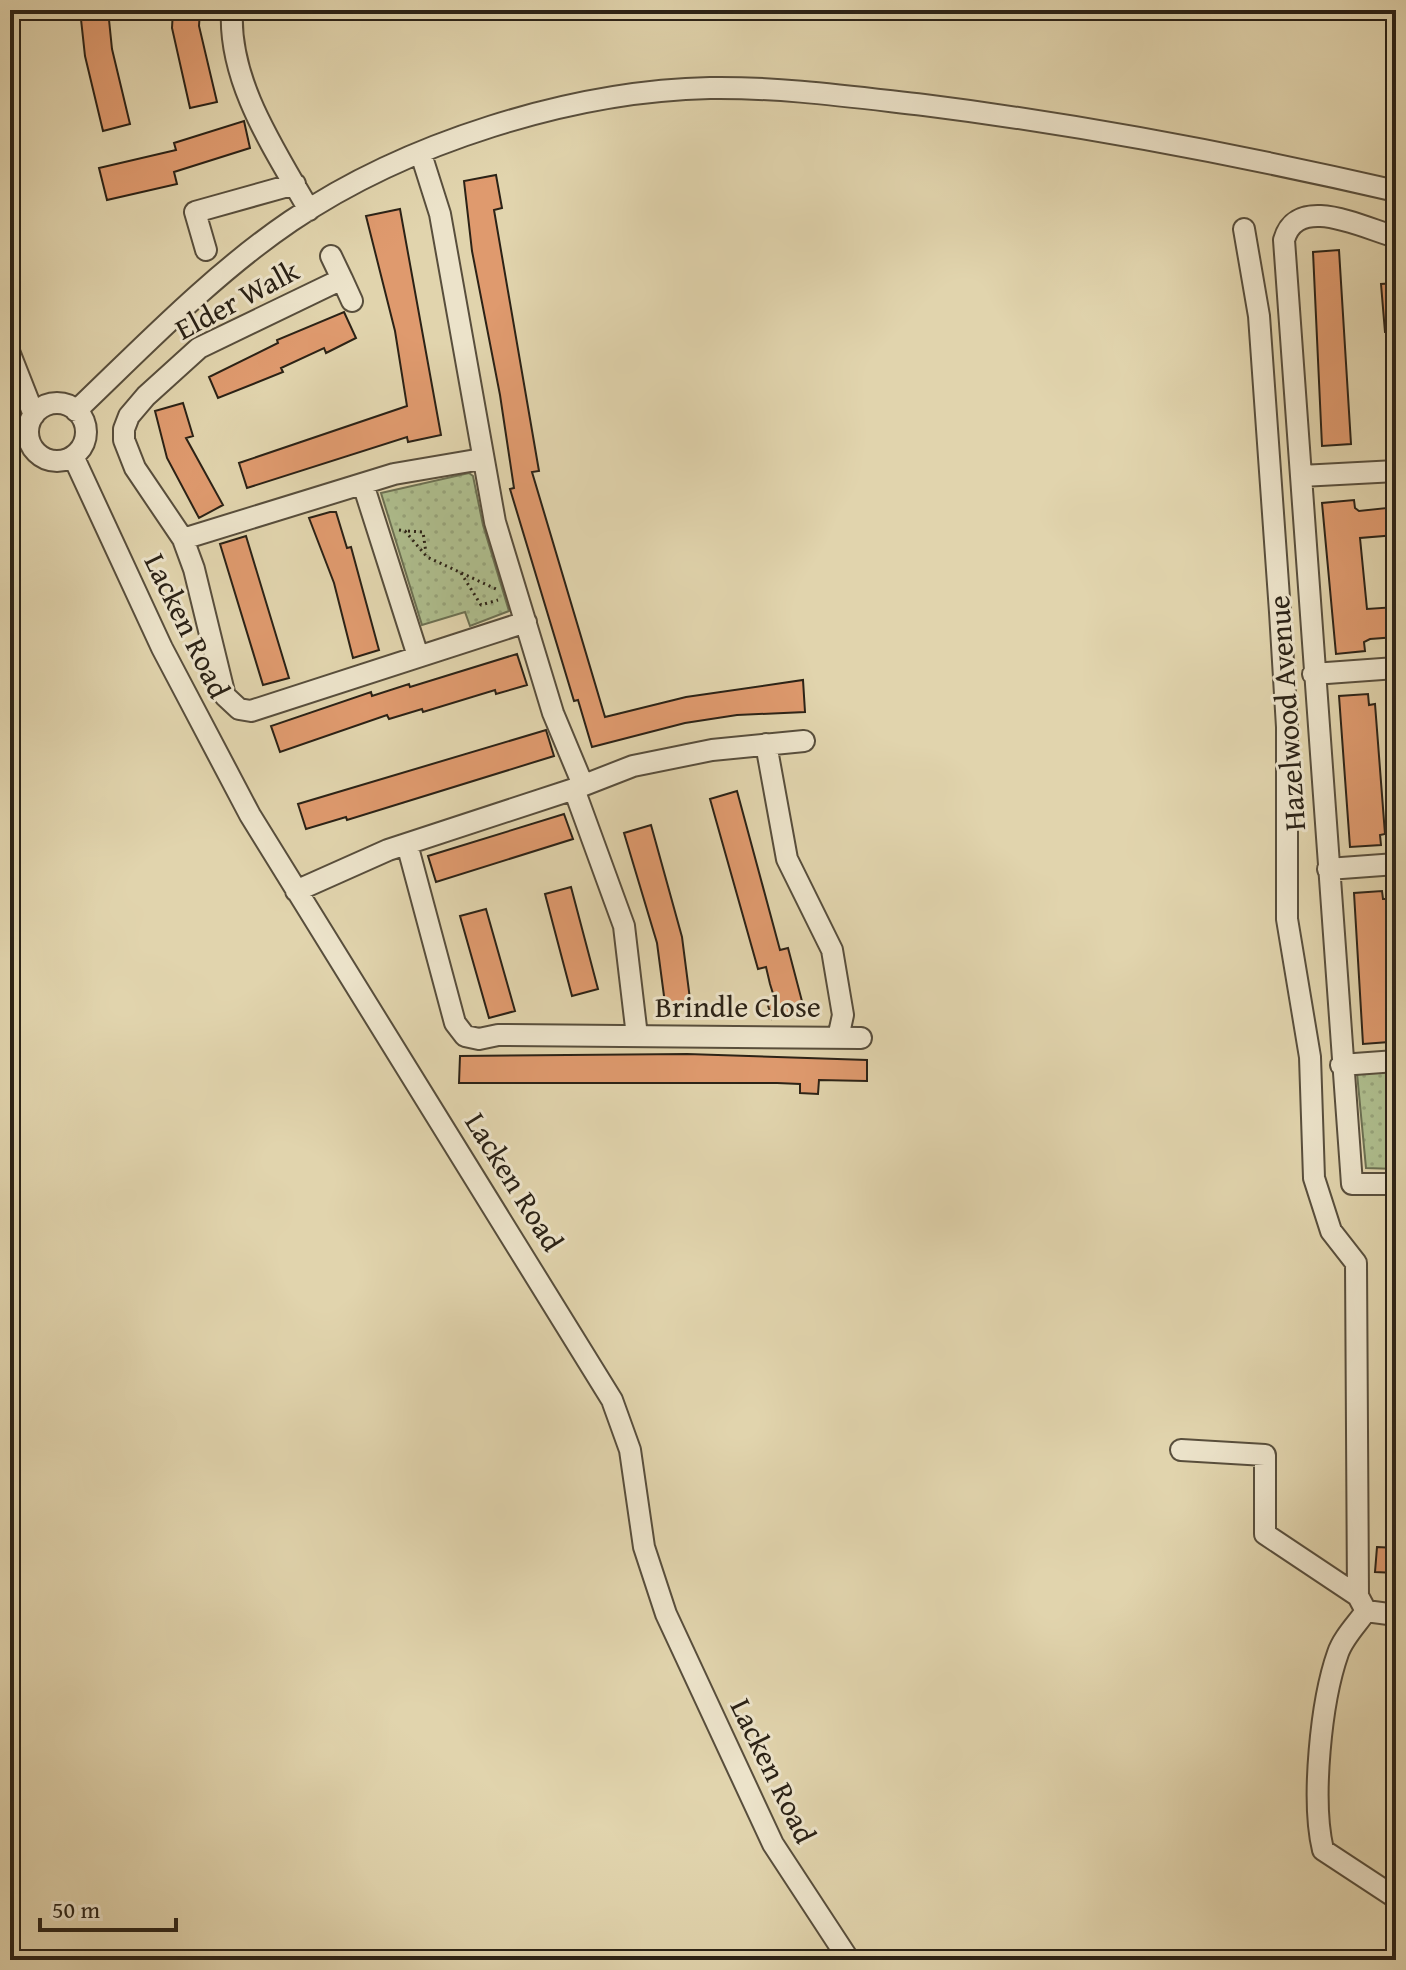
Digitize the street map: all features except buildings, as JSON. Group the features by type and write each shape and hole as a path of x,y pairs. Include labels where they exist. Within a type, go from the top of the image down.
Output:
{"street":[{"path":"232,10 233,42 245,84 258,117 309,210"},
{"path":"76,411 204,291 309,210 368,178 460,137 537,114 622,96 707,88 787,89 998,114 1228,152 1396,191"},
{"path":"421,154 440,214 495,522 526,622"},
{"path":"206,250 195,212 295,184"},
{"name":"Hazelwood Avenue","path":"1396,237 1315,214 1299,216 1288,226 1284,240 1341,1065 1352,1184 1396,1184"},
{"path":"1244,229 1259,316 1287,727 1287,919 1310,1057 1314,1178 1331,1231 1356,1263 1362,1604 1338,1651 1322,1731 1318,1828 1323,1850 1396,1898"},
{"name":"Elder Walk","path":"331,256 352,301"},
{"name":"Elder Walk","path":"342,279 199,348 183,359 129,416 124,429 127,450 183,539 206,608 220,685 225,696 239,709 251,711 526,622"},
{"path":"10,354 34,415"},
{"path":"59,403 76,411 82,418 86,437 73,456 50,460 35,450 28,433 34,415 59,403"},
{"name":"Lacken Road","path":"73,456 162,648 250,815 612,1400 628,1442 644,1547 666,1614 762,1822 849,1960"},
{"path":"183,539 394,474 482,459"},
{"path":"1301,476 1396,471"},
{"path":"363,484 418,656"},
{"name":"Brindle Close","path":"526,622 624,926 637,1036"},
{"path":"1313,674 1396,668"},
{"path":"296,891 407,844 666,759 804,741"},
{"name":"Brindle Close","path":"766,744 787,859 832,950 843,1015 838,1038"},
{"name":"Brindle Close","path":"407,844 455,1023 465,1036 479,1039 498,1035 861,1038"},
{"path":"1328,869 1396,864"},
{"path":"1341,1065 1396,1061"},
{"path":"1181,1450 1265,1455 1265,1534 1362,1604 1396,1615"}],"path":[{"path":"389,530 423,532 427,557"},
{"path":"405,531 427,557 497,590"},
{"path":"460,570 481,605 510,597"}],"green space":[{"path":"469,473 473,476 483,525 509,611 470,626 465,612 422,625 381,493"},
{"path":"1396,1070 1396,1169 1366,1168 1357,1073"}]}
